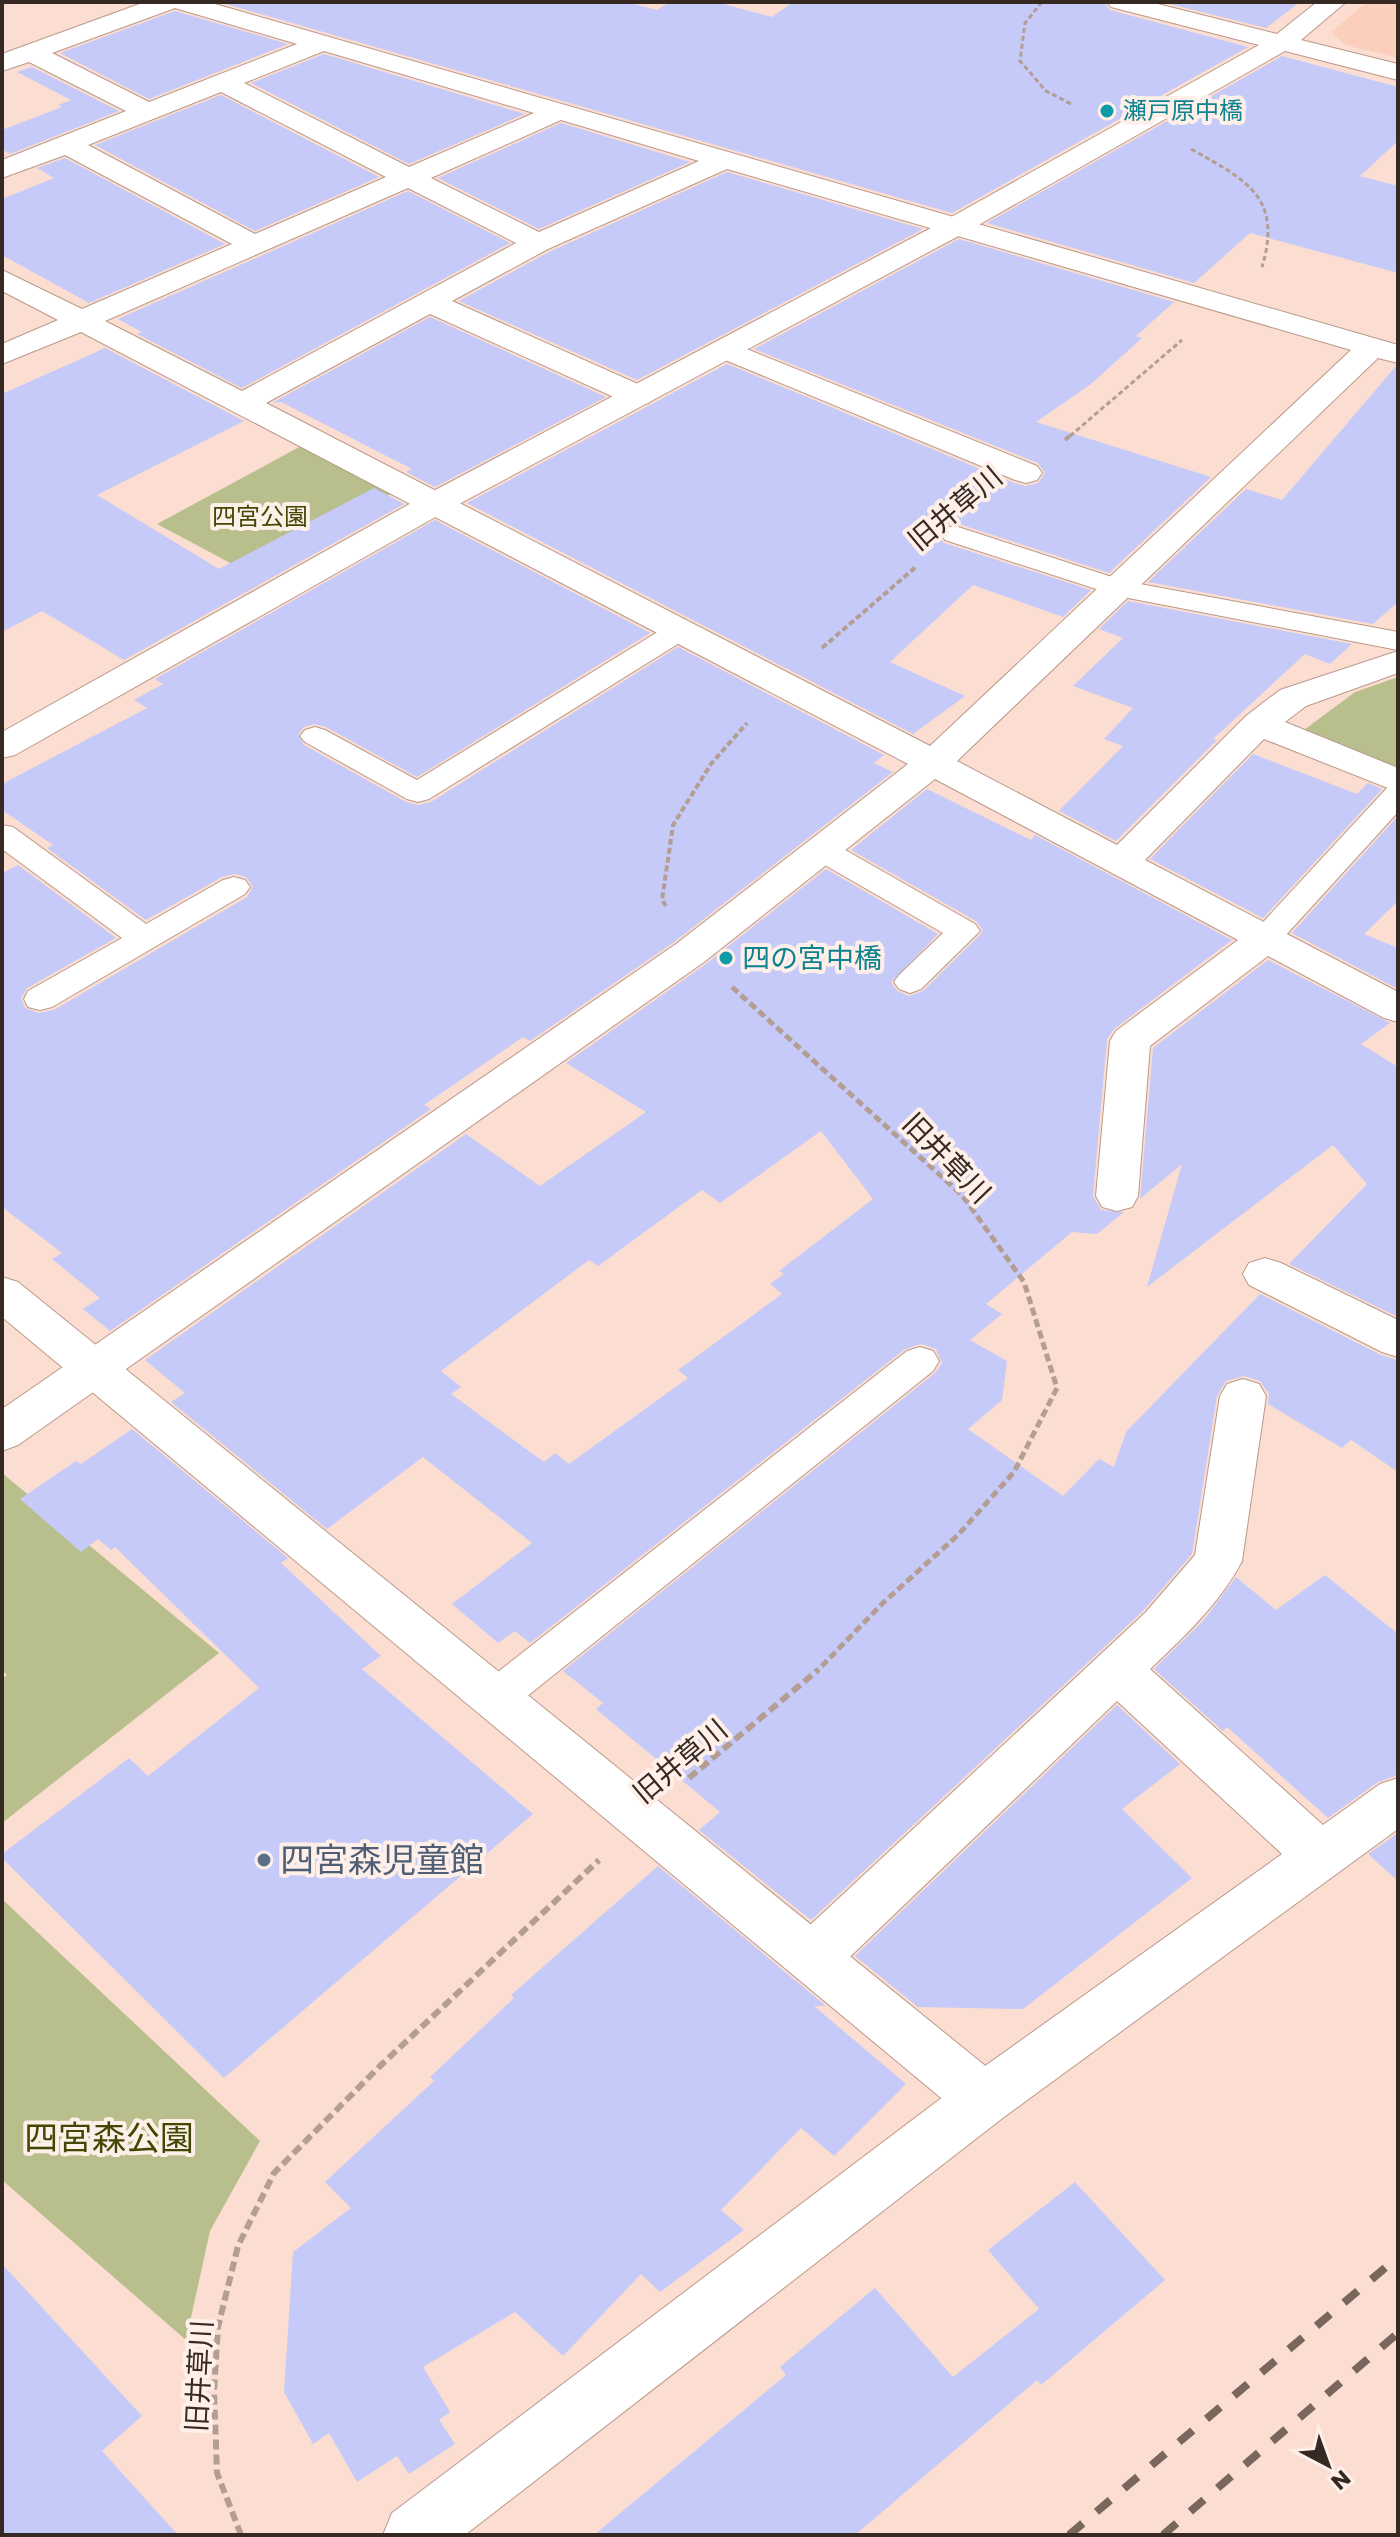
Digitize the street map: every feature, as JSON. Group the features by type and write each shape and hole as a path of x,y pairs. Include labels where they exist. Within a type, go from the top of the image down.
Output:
{"street":[{"path":"2,63 168,2"},
{"path":"181,2 1385,351"},
{"path":"1120,2 1398,72"},
{"path":"2,747 434,504 956,226 1281,43 1333,2"},
{"path":"2,170 322,43"},
{"path":"31,53 150,113"},
{"path":"223,83 538,243"},
{"path":"2,355 560,111"},
{"path":"67,145 255,245"},
{"path":"242,404 538,243 726,159"},
{"path":"2,279 784,684 1398,1009"},
{"path":"429,302 638,396"},
{"path":"724,349 1026,473"},
{"path":"2,1433 98,1369 690,953 822,850 933,763 1118,588 1385,351"},
{"path":"1121,862 1259,724 1293,698 1398,661"},
{"path":"1259,724 1398,781"},
{"path":"1117,1196 1130,1041 1264,940"},
{"path":"1265,1274 1398,1340"},
{"path":"2,1293 984,2099"},
{"path":"812,1958 1162,1627 1218,1561 1243,1396"},
{"path":"1116,1669 1321,1856"},
{"path":"414,2535 984,2099 1398,1800"}],"lane":[{"path":"955,534 1118,588 1398,641"},
{"path":"315,736 418,793 679,631"},
{"path":"1264,940 1398,794"},
{"path":"2,834 144,938"},
{"path":"822,850 964,931 910,982"},
{"path":"40,999 234,887"},
{"path":"495,1698 920,1361"}],"path":[{"name":"旧井草川","path":"1026,473 1258,278 1272,233 1266,209 1247,182 1188,147 1090,113 1046,91 1020,61 1025,23 1042,2"},
{"name":"旧井草川","path":"241,2535 217,2473 214,2391 218,2327 238,2246 274,2173 379,2067 641,1819 812,1676 884,1602 958,1535 1014,1472 1057,1388 1024,1282 962,1195 800,1047 690,953 662,900 673,825 711,764 784,684 955,534"}],"shaded area":[{"path":"1367,2 1398,2 1398,58 1345,45 1331,32"}],"green space":[{"name":"四宮公園","path":"301,446 393,493 249,573 157,524"},
{"path":"1398,677 1398,769 1304,730 1355,692"},
{"path":"2,1473 219,1653 2,1823 2,1679 7,1675 2,1670"},
{"name":"四宮森公園","path":"2,1899 260,2141 210,2231 186,2340 2,2180"}],"building":[{"path":"219,2 626,2 657,10 670,2 716,2 772,17 793,2 1104,2 1110,10 1248,47 952,213"},
{"path":"1162,2 1300,2 1266,28"},
{"path":"175,11 288,44 149,99 60,53"},
{"path":"324,54 525,114 409,164 251,83"},
{"path":"1282,56 1398,87 1398,141 1360,176 1398,186 1398,273 1250,233 1194,283 987,223"},
{"path":"32,67 119,111 10,154 2,149 2,130 62,107 58,105 71,100 17,72"},
{"path":"221,95 379,177 255,231 95,145"},
{"path":"561,123 690,162 539,229 438,178"},
{"path":"65,158 225,244 89,303 2,255 2,199 54,178 37,168"},
{"path":"727,172 923,229 637,380 459,301 549,252"},
{"path":"408,191 510,243 242,388 137,334 142,332 118,319"},
{"path":"959,239 1174,302 1136,336 1142,338 1091,384 1036,422 1211,477 1109,573 956,523 942,526 938,536 944,543 1091,590 1063,617 973,585 890,662 965,696 913,734 467,503 727,364 1014,483 1025,486 1038,483 1045,473 1038,463 754,349"},
{"path":"430,317 606,397 435,487 406,472 412,469 281,402 272,403"},
{"path":"105,348 244,421 97,495 219,569 374,488 404,504 124,660 42,611 2,632 2,394"},
{"path":"1396,366 1398,602 1373,624 1148,582 1246,489 1282,500"},
{"path":"435,520 650,633 417,777 326,727 314,724 304,727 298,734 304,745 406,802 419,805 431,802 678,647 884,755 874,763 893,772 674,942 530,1041 523,1037 424,1105 431,1109 110,1331 83,1309 100,1298 52,1259 62,1253 2,1207 2,873 18,865 116,938 27,988 21,998 25,1008 39,1013 54,1010 247,897 253,887 246,877 235,874 222,877 146,920 47,848 53,845 2,810 2,784 147,708 134,700 163,684 155,679"},
{"path":"1128,601 1352,644 1330,664 1305,654 1213,739 1217,740 1116,841 1059,811 1123,746 1104,739 1133,708 1073,686 1123,638 1099,629"},
{"path":"1253,754 1357,794 1368,783 1382,789 1263,918 1150,859"},
{"path":"927,789 1031,840 1035,835 1232,940 1114,1029 1107,1039 1093,1196 1101,1210 1124,1212 1097,1234 1072,1232 986,1304 1002,1314 970,1340 1007,1361 1002,1400 968,1429 1063,1496 1099,1459 1114,1467 1126,1432 1260,1294 1381,1355 1398,1360 1398,1472 1351,1440 1342,1448 1268,1404 1269,1394 1260,1381 1244,1376 1226,1381 1217,1396 1192,1554 1143,1611 811,1920 699,1830 720,1812 596,1709 603,1703 563,1671 935,1373 942,1363 936,1349 921,1344 905,1349 530,1643 515,1631 498,1643 452,1604 532,1543 423,1457 327,1529 171,1402 185,1393 145,1360 466,1134 540,1186 646,1112 566,1063 706,964 826,869 938,934 891,982 897,991 909,996 923,991 982,933 982,929 976,921 851,850","holes":["821,1131 873,1199 779,1271 784,1274 770,1284 782,1294 678,1370 688,1378 569,1464 555,1453 544,1462 451,1394 461,1387 441,1371 589,1260 598,1266 702,1190 720,1203"]},
{"path":"1398,816 1398,901 1364,934 1398,948 1398,989 1292,933"},
{"path":"1268,960 1390,1023 1361,1044 1398,1067 1398,1317 1289,1264 1367,1184 1333,1145 1147,1287 1182,1164 1140,1199 1153,1048"},
{"path":"132,1429 288,1558 281,1563 381,1656 362,1669 533,1814 224,2078 2,1858 2,1854 129,1758 148,1776 259,1688 115,1547 111,1550 98,1539 81,1552 20,1499 76,1461 81,1464"},
{"path":"1325,1575 1398,1634 1398,1775 1378,1782 1328,1818 1227,1727 1223,1731 1154,1669 1203,1621 1236,1577 1276,1610"},
{"path":"1117,1705 1180,1764 1122,1809 1192,1878 1023,2009 918,2007 855,1956"},
{"path":"1398,1833 1398,1881 1368,1854"},
{"path":"658,1866 826,2006 814,2006 906,2084 834,2156 801,2128 721,2210 744,2230 660,2292 641,2274 563,2356 515,2312 423,2367 450,2412 439,2420 455,2444 409,2474 397,2456 357,2482 329,2433 313,2444 284,2392 293,2252 351,2208 325,2182 434,2081 430,2077 514,1998 511,1995"},
{"path":"1075,2182 1165,2280 1041,2385 1037,2380 855,2535 594,2535 786,2375 780,2367 875,2288 953,2377 1039,2309 988,2250"},
{"path":"2,2264 142,2416 102,2451 178,2535 2,2535"}],"railway":[{"path":"1069,2535 1398,2257"},
{"path":"1163,2535 1398,2333"}],"place":[{"name":"瀬戸原中橋","path":"1107,111"},
{"name":"四の宮中橋","path":"726,958"},
{"name":"四宮森児童館","path":"264,1860"}]}
